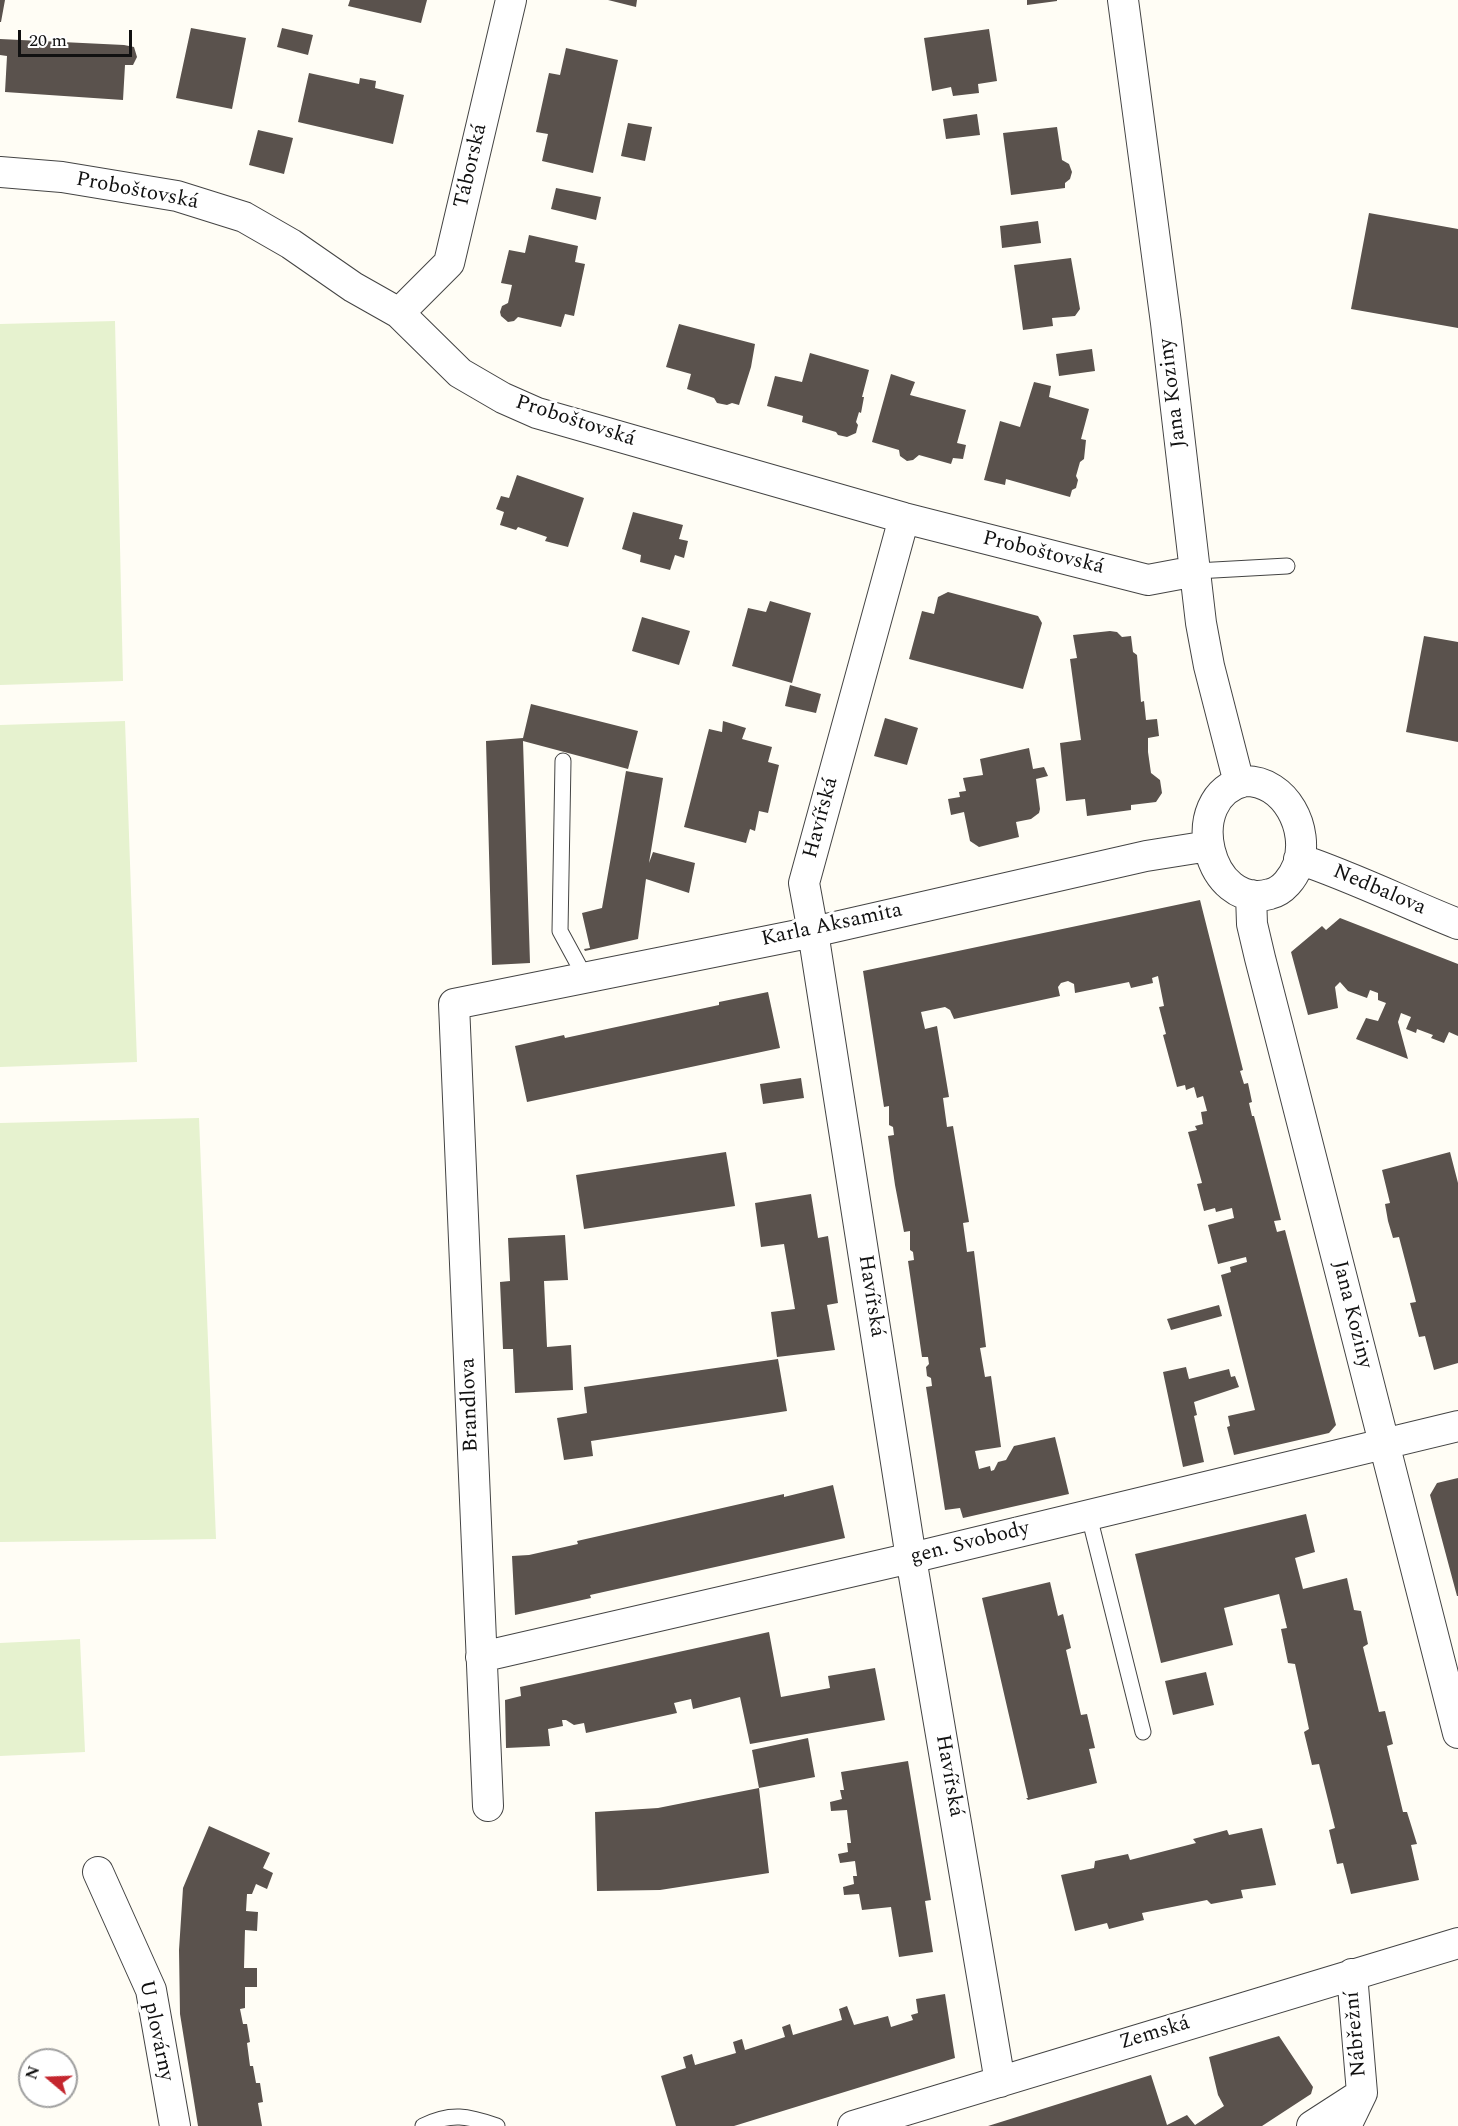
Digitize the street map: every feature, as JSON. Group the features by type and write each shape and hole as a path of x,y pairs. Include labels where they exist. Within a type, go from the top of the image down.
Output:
{"street":[{"name":"Táborská","path":"399,312 449,263 511,0"},
{"name":"Jana Koziny","path":"1123,0 1201,623 1209,666 1239,783"},
{"name":"Proboštovská","path":"0,172 62,177 177,196 244,217 291,244 353,287 399,312 460,373 503,398 537,413 904,518 1148,580 1196,571"},
{"name":"Havířská","path":"904,518 804,883 911,1558 1000,2082"},
{"path":"1254,782 1275,790 1287,803 1298,825 1301,846 1299,859 1290,879 1280,890 1263,896 1251,895 1236,889 1225,879 1214,861 1209,846 1208,828 1212,808 1222,793 1239,783 1254,782"},
{"name":"Karla Aksamita","path":"454,1004 813,932 1146,856 1209,846"},
{"name":"Nedbalova","path":"1299,859 1326,868 1458,924"},
{"name":"Jana Koziny","path":"1251,895 1252,924 1260,958 1458,1733"},
{"name":"Brandlova","path":"454,1004 488,1806"},
{"name":"gen. Svobody","path":"481,1657 1089,1516 1458,1425"},
{"name":"U plovárny","path":"98,1872 151,1990 175,2126"},
{"name":"Zemská","path":"853,2126 1458,1943"},
{"name":"Nábřežní","path":"1346,2126 1362,2093 1352,1974"},
{"path":"1312,2126 1362,2093"}],"lane":[{"path":"1196,571 1287,566"},
{"path":"563,761 560,932 585,977"},
{"path":"1089,1516 1143,1732"},
{"path":"423,2126 437,2119 455,2116 497,2126"}],"green space":[{"path":"115,321 123,681 0,685 0,324"},
{"path":"125,721 137,1062 0,1067 0,725"},
{"path":"199,1118 216,1539 0,1542 0,1123"},
{"path":"80,1639 85,1752 0,1756 0,1643"}],"building":[{"path":"0,0 5,0 1,22 0,22"},
{"path":"350,0 427,0 421,23 348,6"},
{"path":"608,0 637,0 636,7"},
{"path":"1027,0 1057,0 1057,1 1027,5"},
{"path":"191,28 246,38 232,109 176,98"},
{"path":"282,28 313,35 308,55 277,47"},
{"path":"989,29 997,81 978,84 979,93 953,96 951,87 932,91 924,38"},
{"path":"0,39 124,45 134,47 137,57 133,65 125,65 123,100 5,92 7,56 0,55"},
{"path":"566,48 618,60 593,173 542,161 548,134 536,132 549,73 560,75"},
{"path":"309,73 359,84 360,78 376,81 375,88 404,95 393,144 298,122"},
{"path":"977,114 980,135 946,139 943,119"},
{"path":"628,123 652,127 645,161 621,156"},
{"path":"1057,127 1062,160 1069,164 1072,172 1070,179 1065,183 1065,188 1011,195 1003,133"},
{"path":"258,130 293,138 284,174 249,165"},
{"path":"556,188 601,197 596,220 551,209"},
{"path":"1369,213 1458,229 1458,328 1351,309"},
{"path":"1038,221 1041,243 1002,248 1000,226"},
{"path":"529,235 578,246 575,262 585,264 574,316 565,314 561,327 518,317 508,322 501,316 502,306 508,303 512,285 501,283 509,250 525,253"},
{"path":"1071,258 1080,309 1075,316 1052,318 1053,326 1023,330 1014,265"},
{"path":"679,324 755,344 751,367 739,405 717,403 714,398 687,389 691,374 666,367"},
{"path":"1092,349 1095,371 1059,376 1056,354"},
{"path":"810,353 869,370 862,397 864,397 861,413 859,412 856,422 858,425 856,433 847,437 838,435 836,432 802,422 803,416 767,406 775,376 802,382"},
{"path":"891,374 915,382 910,395 966,410 957,443 966,445 963,459 953,458 951,464 919,455 907,461 900,456 899,450 872,442"},
{"path":"1034,382 1051,386 1049,397 1089,409 1081,439 1086,440 1084,459 1080,462 1076,476 1078,480 1076,488 1072,490 1070,497 1006,479 1005,485 984,480 1000,421 1020,427"},
{"path":"517,475 584,498 568,547 545,541 547,537 518,527 516,530 500,525 504,512 496,509 501,496 509,498"},
{"path":"633,512 683,525 679,539 688,541 684,558 675,555 670,570 640,562 641,555 622,549"},
{"path":"948,592 1038,616 1042,623 1023,689 909,659 922,611 934,614 938,597"},
{"path":"770,601 811,613 792,683 732,666 748,608 766,612"},
{"path":"642,617 690,631 679,665 632,651"},
{"path":"1117,632 1122,637 1131,636 1133,652 1137,655 1141,702 1144,701 1146,720 1157,719 1159,736 1148,738 1148,752 1151,773 1160,780 1162,793 1156,802 1131,805 1131,810 1087,816 1085,799 1066,801 1060,743 1081,740 1070,659 1077,658 1073,635"},
{"path":"1424,636 1458,642 1458,742 1406,732"},
{"path":"790,685 821,694 816,713 785,706"},
{"path":"531,704 638,731 628,769 523,741 530,963 492,965 486,741 523,738"},
{"path":"885,718 918,728 907,765 874,756"},
{"path":"723,721 746,728 742,739 772,747 768,762 779,765 768,813 759,811 755,831 750,829 746,843 684,827 709,729 722,732"},
{"path":"1029,748 1033,769 1044,767 1048,776 1036,779 1039,813 1031,819 1016,822 1019,837 979,847 970,841 964,812 951,815 948,799 960,797 959,792 966,791 963,778 983,775 980,759"},
{"path":"626,771 663,778 649,863 653,852 695,863 689,893 646,879 638,939 585,951 584,949 590,948 582,913 602,908"},
{"path":"1200,900 1243,1070 1240,1071 1244,1084 1248,1083 1252,1116 1254,1116 1281,1220 1274,1221 1277,1232 1285,1230 1336,1425 1329,1433 1234,1455 1227,1427 1230,1426 1228,1416 1255,1410 1221,1275 1231,1272 1230,1267 1247,1262 1246,1257 1218,1264 1208,1225 1234,1218 1232,1208 1216,1212 1215,1208 1204,1211 1197,1184 1202,1183 1188,1132 1197,1130 1195,1126 1203,1124 1201,1112 1207,1111 1203,1096 1197,1098 1194,1087 1186,1090 1185,1085 1177,1087 1163,1035 1166,1034 1159,1007 1164,1006 1158,976 1152,978 1153,983 1131,988 1129,982 1075,993 1074,984 1068,981 1061,983 1058,987 1060,996 954,1019 950,1010 945,1007 921,1012 925,1029 937,1026 949,1097 943,1098 947,1127 953,1126 969,1222 963,1223 967,1252 974,1251 986,1347 980,1348 985,1377 991,1376 1001,1447 975,1451 979,1469 990,1466 991,1471 994,1470 998,1462 1006,1460 1014,1446 1055,1437 1069,1494 963,1518 960,1508 945,1510 926,1387 932,1386 931,1378 927,1376 928,1357 922,1357 908,1261 914,1260 913,1252 910,1250 910,1231 904,1232 895,1185 888,1136 894,1135 893,1127 889,1125 889,1106 884,1107 863,971"},
{"path":"1340,918 1458,964 1458,1036 1449,1032 1444,1043 1431,1038 1433,1035 1417,1029 1416,1033 1406,1029 1411,1017 1401,1013 1398,1022 1408,1059 1356,1039 1366,1018 1378,1021 1386,1003 1378,1000 1378,993 1370,990 1367,998 1348,991 1340,982 1335,987 1338,1008 1308,1015 1291,952 1322,926 1326,930"},
{"path":"768,992 780,1048 527,1102 515,1046 564,1035 565,1038 719,1005 719,1002"},
{"path":"801,1078 804,1098 763,1104 760,1084"},
{"path":"726,1152 735,1206 584,1229 576,1175"},
{"path":"1450,1152 1458,1183 1458,1363 1434,1370 1425,1336 1419,1337 1410,1303 1416,1302 1399,1237 1393,1238 1388,1221 1385,1204 1390,1203 1382,1170"},
{"path":"811,1194 818,1238 828,1236 838,1303 827,1305 835,1350 777,1357 771,1312 795,1309 784,1244 761,1247 755,1203"},
{"path":"565,1235 568,1280 544,1281 547,1347 571,1345 573,1390 515,1393 513,1349 503,1349 500,1282 510,1281 508,1238"},
{"path":"1219,1305 1222,1316 1171,1330 1167,1319"},
{"path":"778,1359 787,1411 591,1441 593,1456 564,1460 557,1418 587,1413 584,1387"},
{"path":"1186,1367 1189,1379 1229,1369 1231,1377 1235,1376 1239,1387 1194,1402 1197,1415 1194,1416 1204,1462 1183,1467 1163,1372"},
{"path":"1458,1478 1457,1596 1430,1495 1437,1483"},
{"path":"833,1485 845,1538 590,1595 591,1598 515,1615 512,1556 529,1555 578,1544 577,1541"},
{"path":"1306,1514 1315,1552 1295,1558 1303,1589 1347,1578 1354,1610 1361,1611 1368,1644 1363,1647 1379,1712 1385,1711 1393,1744 1387,1746 1403,1812 1407,1812 1417,1844 1411,1845 1419,1880 1351,1894 1343,1863 1337,1864 1329,1830 1335,1828 1319,1764 1312,1765 1304,1732 1309,1729 1295,1664 1288,1663 1281,1629 1287,1628 1279,1594 1224,1608 1233,1645 1161,1663 1135,1554"},
{"path":"1050,1582 1058,1616 1063,1614 1071,1648 1066,1650 1081,1715 1087,1714 1095,1748 1089,1749 1097,1783 1028,1800 982,1598"},
{"path":"769,1632 781,1697 830,1688 828,1676 875,1668 885,1720 750,1744 740,1697 693,1709 691,1699 674,1703 677,1713 586,1733 584,1723 574,1725 562,1720 563,1726 548,1729 550,1746 506,1748 505,1700 521,1696 520,1687"},
{"path":"1206,1672 1214,1705 1173,1715 1165,1681"},
{"path":"808,1738 815,1777 759,1788 752,1750"},
{"path":"908,1761 931,1900 925,1901 933,1952 899,1957 891,1907 862,1910 859,1894 844,1895 843,1887 854,1884 853,1876 857,1876 855,1861 840,1863 838,1854 848,1852 847,1843 851,1843 847,1810 831,1811 830,1802 842,1799 840,1790 844,1790 841,1772"},
{"path":"759,1788 769,1873 660,1890 597,1891 595,1812 658,1808"},
{"path":"209,1826 270,1853 263,1868 273,1873 267,1889 256,1884 252,1894 247,1894 246,1911 258,1912 257,1931 245,1930 244,1968 257,1968 257,1987 245,1987 245,2008 240,2009 243,2024 247,2024 250,2066 253,2066 256,2083 260,2083 263,2102 258,2103 262,2126 198,2126 180,2014 179,1950 183,1888"},
{"path":"1262,1828 1276,1885 1241,1890 1243,1898 1211,1904 1207,1900 1142,1913 1144,1920 1109,1929 1107,1923 1075,1931 1061,1875 1094,1868 1095,1861 1128,1854 1130,1860 1196,1843 1193,1839 1227,1830 1229,1835"},
{"path":"945,1994 955,2058 734,2126 676,2126 661,2076 686,2068 683,2057 692,2054 695,2065 736,2053 733,2042 742,2039 745,2050 785,2037 782,2027 790,2024 793,2035 842,2020 839,2009 847,2006 854,2025 888,2016 891,2027 913,2020 911,2015 918,2013 916,1999"},
{"path":"1279,2036 1313,2087 1311,2094 1262,2126 988,2126 1151,2075 1167,2125 1187,2115 1195,2125 1224,2106 1218,2095 1209,2057"}]}
